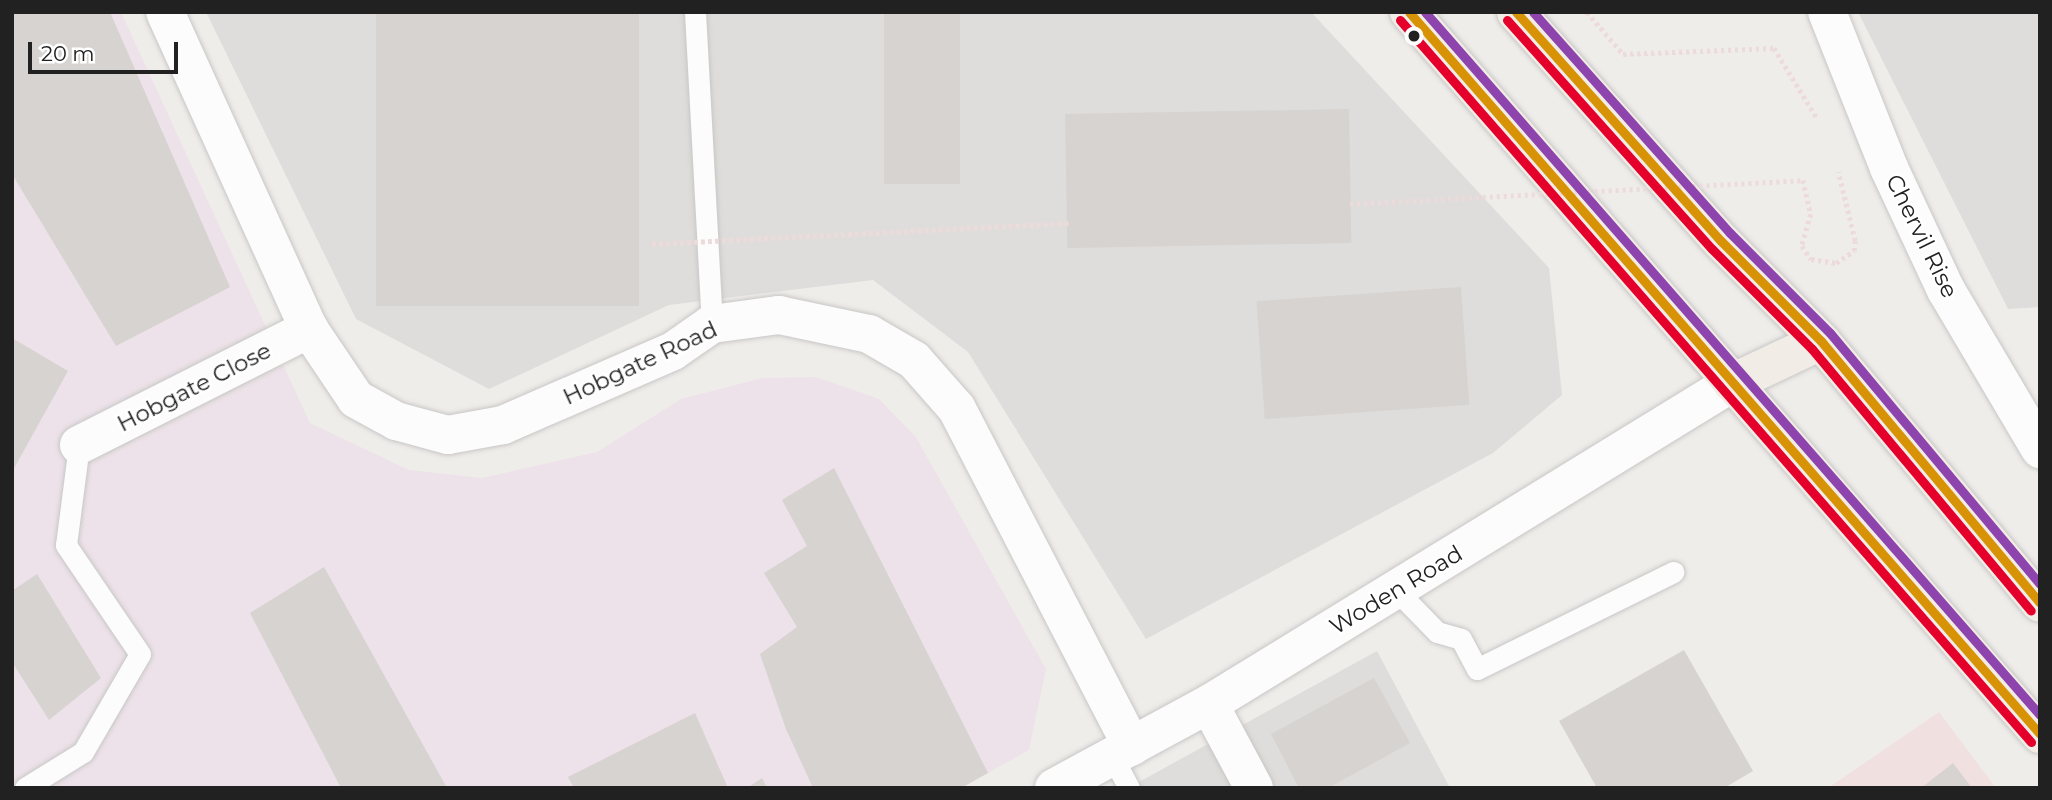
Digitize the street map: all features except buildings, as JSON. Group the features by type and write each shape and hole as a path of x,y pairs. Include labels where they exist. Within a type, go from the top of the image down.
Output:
{"main road":[{"path":"1409,12 1732,383 1800,454 2040,734"},
{"path":"1516,12 1721,241 1821,341 2040,603"},
{"path":"1732,383 1821,341"}],"street":[{"name":"Hobgate Road","path":"165,12 309,329 356,399 396,421 448,435 503,425 673,351 712,324 779,315 869,334 914,360 957,409 1124,763"},
{"name":"Chervil Rise","path":"1827,12 1889,168 1946,290 2040,449"},
{"name":"Hobgate Close","path":"79,445 309,329"},
{"name":"Woden Road","path":"1054,788 1124,763 1209,704 1732,383"},
{"path":"1209,704 1254,788"}],"lane":[{"path":"695,12 712,324"},
{"path":"25,788 83,752 140,654 66,545 79,445"},
{"path":"1396,590 1437,632 1461,639 1477,669 1673,572"}],"path":[{"path":"1587,12 1623,54 1774,48 1824,130"},
{"path":"1350,204 1803,180 1811,214 1802,246 1811,259 1824,264 1847,258 1855,241 1838,172"},
{"path":"652,244 1068,223"}],"shaded area":[{"path":"12,12 121,12 310,423 409,470 482,478 597,452 681,399 762,378 816,377 879,399 916,437 1046,669 1029,750 961,788 12,788"},
{"path":"206,12 1311,12 1549,268 1562,395 1493,453 1146,639 968,352 873,280 669,305 489,389 356,319"},
{"path":"1858,12 2040,12 2040,307 2008,309"},
{"path":"1377,651 1450,788 1128,788"},
{"path":"1939,712 1996,788 1828,788"}],"transit line":[{"path":"1409,12 2040,734"},
{"path":"1425,12 2040,715"},
{"path":"1516,12 1721,241 1821,341 2040,603"},
{"path":"1533,12 1730,233 1830,333 2040,584"},
{"path":"1400,20 2031,742"},
{"path":"1507,20 1712,249 1812,349 2031,611"}]}
